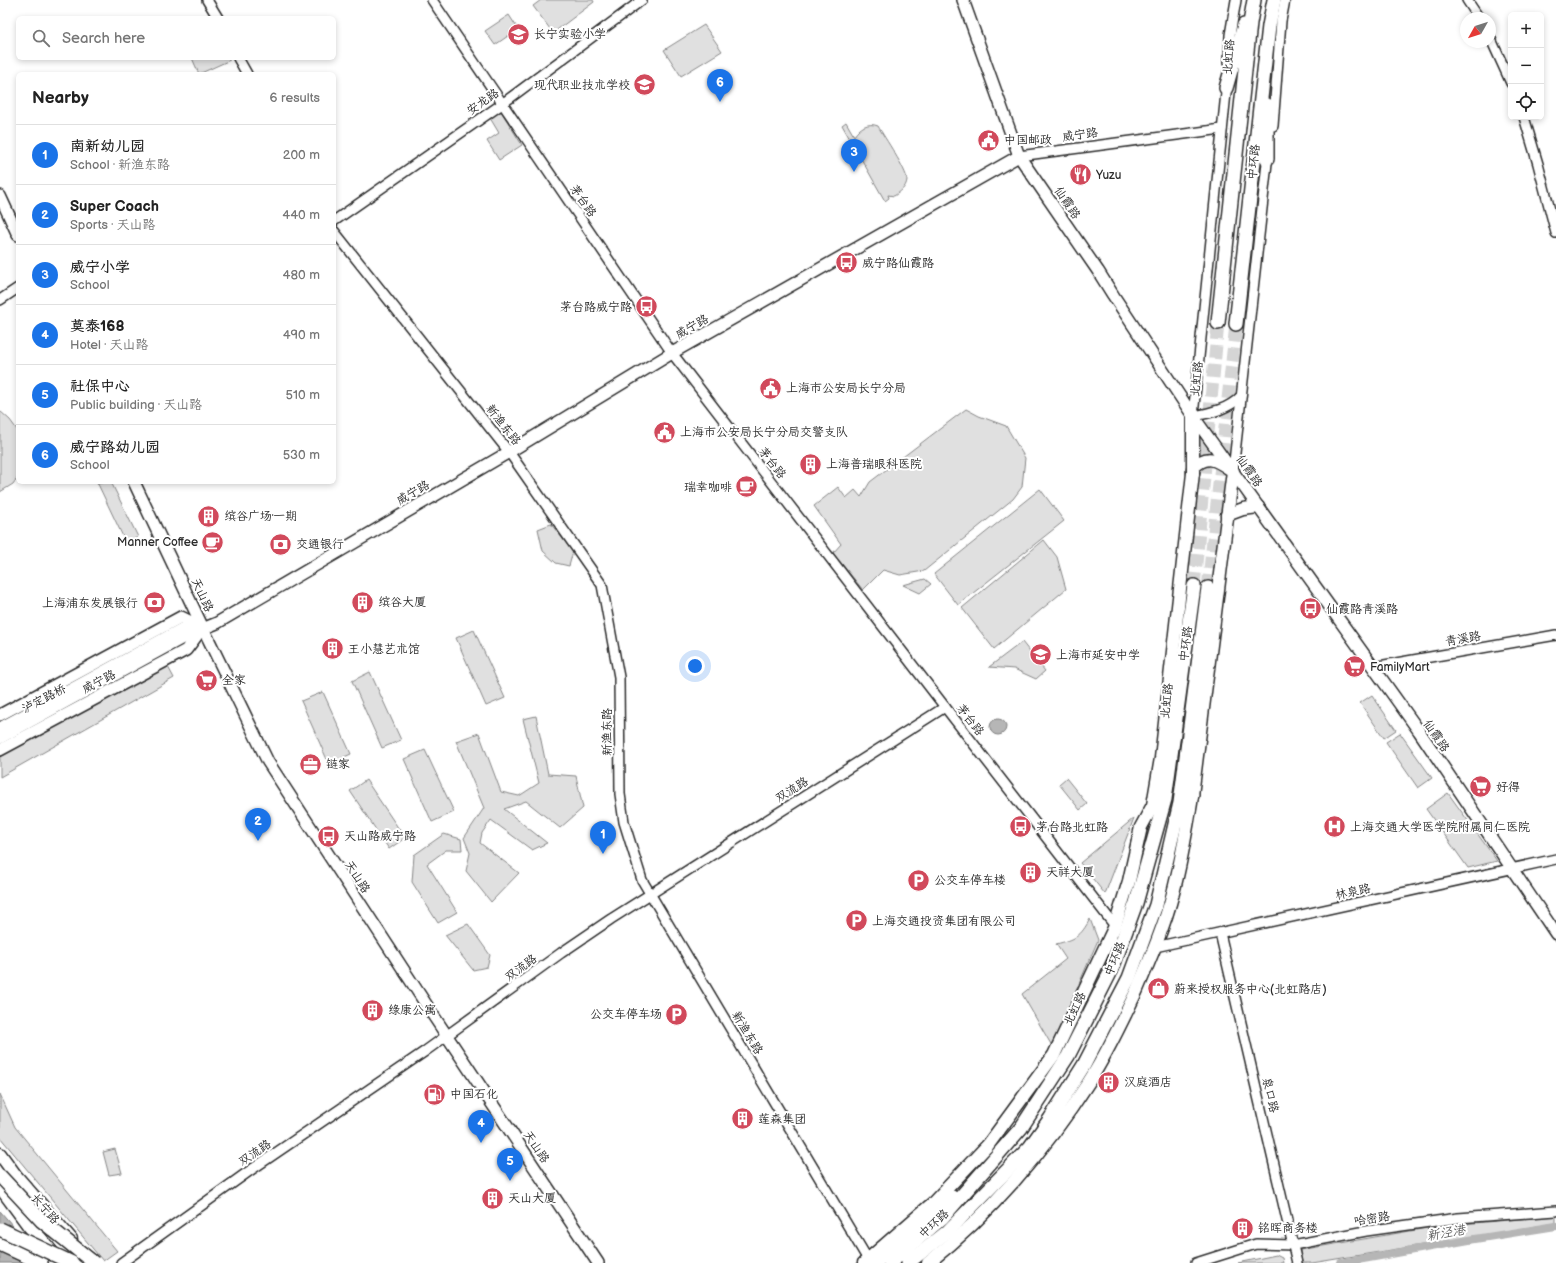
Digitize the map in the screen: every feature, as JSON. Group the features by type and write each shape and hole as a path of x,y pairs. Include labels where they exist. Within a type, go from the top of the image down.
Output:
{"highway":[{"path":"1226,88 1251,0"},
{"name":"中环路","path":"1218,323 1250,23 1254,0"},
{"name":"中环路","path":"1236,324 1268,38 1274,0"},
{"path":"1267,159 1268,38"},
{"name":"中环路","path":"890,1263 943,1217 1021,1128 1068,1056 1112,969 1136,903 1165,799 1194,586"},
{"name":"中环路","path":"908,1263 948,1231 1030,1147 1050,1119 1084,1065 1129,978 1156,905 1180,802 1208,588"},
{"path":"1156,905 1192,796"},
{"path":"870,1262 955,1194 1021,1128"},
{"path":"0,1176 42,1221 93,1263"},
{"path":"0,1186 28,1224 60,1263"},
{"path":"0,1229 72,1263"},
{"path":"0,1244 41,1263"}],"main road":[{"name":"仙霞路","path":"964,0 1019,156 1098,271 1193,416 1419,731 1556,934"},
{"name":"威宁路","path":"77,691 185,627 203,628 217,623 509,452 672,353 1019,156"},
{"path":"0,196 16,231"},
{"name":"北虹路","path":"870,1262 933,1203 988,1145 1054,1055 1115,926 1129,881 1141,827 1153,805 1161,758 1193,468 1193,416"},
{"path":"928,1263 978,1218 1012,1183 1052,1133 1088,1083 1117,1033 1155,947 1173,893 1183,850 1192,796 1233,471 1215,460 1209,459 1198,463 1193,468"},
{"name":"天山路","path":"135,484 268,762 327,854 598,1263"},
{"path":"1227,515 1243,509 1258,507"},
{"name":"威宁路","path":"0,715 181,617 203,628"},
{"name":"威宁路","path":"0,750 186,650 203,628"},
{"name":"泸定路桥","path":"0,728 77,691"},
{"name":"泸定路桥","path":"0,738 77,691"},
{"name":"长宁路","path":"0,1154 16,1176 93,1263"},
{"name":"长宁路","path":"0,1186 67,1263"}],"street":[{"path":"207,0 217,16"},
{"name":"茅台路","path":"432,0 672,353 1115,926"},
{"name":"安龙路","path":"336,220 502,104 642,0"},
{"name":"北虹路","path":"1193,416 1230,53 1230,35 1236,0"},
{"path":"1233,471 1267,159 1272,127 1281,21 1285,0"},
{"path":"1467,0 1475,12"},
{"path":"1495,48 1508,76"},
{"path":"239,60 245,72"},
{"path":"1525,120 1556,232"},
{"name":"威宁路","path":"1019,156 1222,129"},
{"name":"新渔东路","path":"336,234 509,452 602,585 619,677 620,794 624,822 642,880 870,1262"},
{"path":"0,300 16,289"},
{"path":"1193,416 1216,411 1230,405 1241,396"},
{"name":"青溪路","path":"1374,667 1556,635"},
{"name":"双流路","path":"121,1263 248,1172 447,1036 561,953 945,707"},
{"name":"林泉路","path":"1155,947 1556,859"},
{"name":"泉口路","path":"1220,933 1297,1263"},
{"name":"哈密路","path":"1196,1263 1256,1244 1293,1248 1366,1231 1458,1218 1556,1211"}],"shaded area":[{"path":"541,0 593,0 594,2 553,33 533,6"},
{"path":"509,15 518,29 495,45 485,31"},
{"path":"704,25 722,51 681,76 664,50"},
{"path":"193,60 230,60 203,72 198,72"},
{"path":"501,111 522,145 499,160 487,141 499,133 490,118"},
{"path":"846,122 854,136 864,126 878,126 906,175 907,180 905,185 902,190 894,196 888,195 889,198 885,201 842,125"},
{"path":"966,409 979,416 1006,426 1025,458 1022,487 1013,499 924,571 900,575 883,570 863,590 833,553 841,544 814,506 838,487 846,498 855,490 861,497 870,482"},
{"path":"0,411 10,420 16,428 16,480 13,484 0,492"},
{"path":"98,484 112,484 138,537 126,543"},
{"path":"1040,489 1064,521 958,605 934,574"},
{"path":"551,524 573,552 569,566 556,563 543,551 538,529"},
{"path":"1044,540 1057,557 1066,589 994,649 962,608"},
{"path":"925,579 931,584 920,593 903,585"},
{"path":"474,630 505,698 486,706 456,638"},
{"path":"1022,642 1045,671 1036,679 1014,669 989,667"},
{"path":"167,665 174,678 0,777 0,756"},
{"path":"370,672 401,740 382,748 352,681"},
{"path":"323,692 351,754 329,764 301,701"},
{"path":"1372,695 1396,730 1384,738 1360,703"},
{"path":"536,716 548,774 576,776 583,808 560,828 526,801 504,809 547,843 532,850 491,820 482,833 480,843 519,873 491,902 466,871 470,853 464,838 484,808 456,741 479,733 501,792 519,796 539,783 523,719"},
{"path":"998,719 1004,721 1006,727 1004,733 998,735 992,733 990,727 992,721"},
{"path":"1400,733 1432,778 1418,788 1386,742"},
{"path":"425,750 454,812 432,822 404,759"},
{"path":"1066,778 1087,804 1080,810 1059,784"},
{"path":"366,780 405,838 389,849 350,791"},
{"path":"1448,793 1497,861 1468,868 1426,809"},
{"path":"1134,818 1105,894 1080,863"},
{"path":"444,834 461,839 462,850 446,850 427,864 457,912 438,923 412,882 414,855"},
{"path":"1090,919 1098,940 1052,1046 1022,994 1066,959 1056,944 1073,939 1080,934"},
{"path":"468,924 490,955 487,967 473,970 445,935"},
{"path":"0,1094 15,1127 117,1251 103,1261 0,1137"},
{"path":"115,1149 122,1173 109,1175 103,1152"},
{"path":"0,1211 45,1263 0,1263"},
{"path":"1556,1216 1556,1223 1312,1263 1302,1263 1300,1250 1439,1226"},
{"path":"1276,1255 1282,1258 1283,1263 1238,1263"}],"waterway":[{"name":"新泾港","path":"1341,1263 1556,1226"}],"tunnel":[{"path":"1194,586 1218,323"},
{"path":"1208,588 1236,324"}],"place":[{"name":"长宁实验小学","path":"518,34"},
{"name":"现代职业技术学校","path":"645,85"},
{"name":"威宁路幼儿园","path":"720,102"},
{"name":"中国邮政","path":"989,140"},
{"name":"威宁小学","path":"854,172"},
{"name":"Yuzu","path":"1080,175"},
{"name":"威宁路仙霞路","path":"846,263"},
{"name":"茅台路威宁路","path":"647,307"},
{"name":"上海市公安局长宁分局","path":"771,388"},
{"name":"上海市公安局长宁分局交警支队","path":"665,432"},
{"name":"上海普瑞眼科医院","path":"810,464"},
{"name":"瑞幸咖啡","path":"747,487"},
{"name":"缤谷广场·一期","path":"209,516"},
{"name":"Manner Coffee","path":"213,542"},
{"name":"交通银行","path":"280,544"},
{"name":"缤谷大厦","path":"362,602"},
{"name":"上海浦东发展银行","path":"154,603"},
{"name":"仙霞路青溪路","path":"1311,609"},
{"name":"王小慧艺术馆","path":"333,649"},
{"name":"上海市延安中学","path":"1040,655"},
{"name":"FamilyMart","path":"1354,667"},
{"name":"全家","path":"207,680"},
{"name":"链家","path":"310,764"},
{"name":"好得","path":"1480,787"},
{"name":"茅台路北虹路","path":"1021,827"},
{"name":"上海交通大学医学院附属同仁医院","path":"1334,827"},
{"name":"天山路威宁路","path":"329,836"},
{"name":"Super Coach","path":"258,841"},
{"name":"南新幼儿园","path":"603,854"},
{"name":"天祥大厦","path":"1031,872"},
{"name":"公交车停车楼","path":"919,880"},
{"name":"上海交通投资集团有限公司","path":"857,921"},
{"name":"蔚来授权服务中心(北虹路店)","path":"1158,989"},
{"name":"绿康公寓","path":"372,1010"},
{"name":"公交车停车场","path":"677,1014"},
{"name":"汉庭酒店","path":"1109,1082"},
{"name":"中国石化","path":"435,1094"},
{"name":"莲森集团","path":"742,1119"},
{"name":"莫泰168","path":"481,1143"},
{"name":"社保中心","path":"510,1181"},
{"name":"天山大厦","path":"492,1198"},
{"name":"铭晖商务楼","path":"1243,1228"}]}
